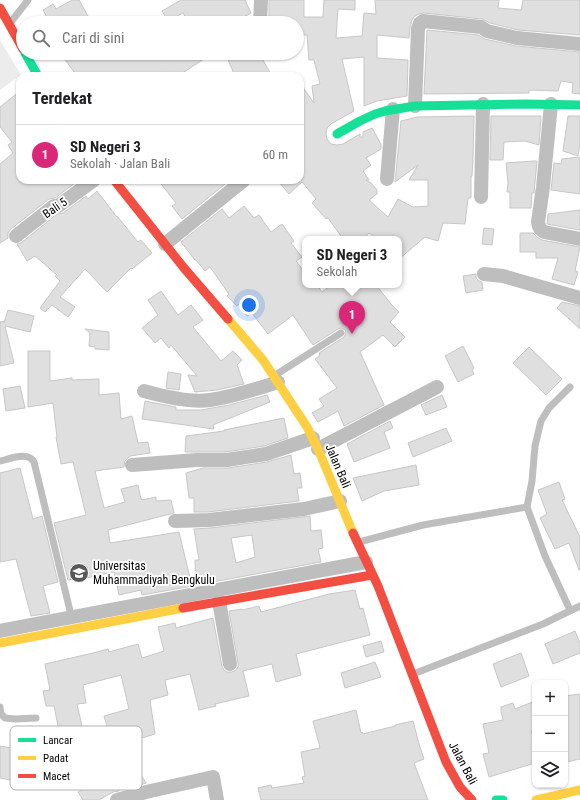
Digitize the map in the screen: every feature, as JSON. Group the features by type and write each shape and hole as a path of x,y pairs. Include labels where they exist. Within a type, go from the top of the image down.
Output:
{"street":[{"path":"260,16 261,0"},
{"path":"0,8 16,37"},
{"path":"415,106 418,29 420,23 424,21 481,27 487,31 517,38 580,44"},
{"path":"29,60 36,72"},
{"path":"481,196 483,104"},
{"path":"336,134 376,114 393,109 415,106 483,104 580,105"},
{"path":"551,104 538,227 544,232 580,238"},
{"path":"387,179 393,109"},
{"name":"Bali 5","path":"16,236 54,206 58,206 88,184"},
{"name":"Jalan Bali","path":"117,184 184,268 263,360 316,444 380,593 446,762 455,779 472,800"},
{"path":"165,244 239,184"},
{"path":"484,274 503,276 580,298"},
{"path":"144,390 160,395 192,400 209,400 240,394 276,379"},
{"path":"132,465 197,460 227,460 316,444 437,387"},
{"path":"175,521 209,520 296,510 340,501"},
{"path":"0,644 73,623 366,562"},
{"path":"0,631 73,623 219,601 372,575"},
{"path":"219,601 230,664"},
{"path":"117,800 213,777 217,800"},
{"path":"536,800 580,790"},
{"path":"496,800 503,800"}],"lane":[{"path":"9,24 28,0"},
{"path":"276,379 341,333"},
{"path":"570,387 549,408 541,421 535,446 532,481 527,506 545,556 570,610"},
{"path":"0,461 25,456 33,460 36,466 73,623"},
{"path":"357,542 423,525 527,506"},
{"path":"412,674 543,624 580,606"},
{"path":"0,707 5,718 36,718"}],"shaded area":[{"path":"0,40 19,72 16,72 16,79 0,90"}],"building":[{"path":"72,0 79,0 88,16 46,16 43,10 53,4 56,9"},
{"path":"181,0 245,0 251,13 246,16 185,16 183,13 177,16 165,16 162,11"},
{"path":"269,0 304,0 304,16 269,16"},
{"path":"324,0 355,0 355,10 338,9 336,38 362,36 364,13 376,14 375,0 499,0 498,8 521,10 523,0 580,0 580,35 518,30 490,23 482,19 424,13 415,16 412,20 409,38 377,35 377,58 408,60 407,96 377,101 364,106 364,57 342,59 354,111 331,124 327,128 327,139 331,144 343,144 360,134 360,137 363,137 363,132 372,128 381,144 381,149 366,158 371,165 363,171 369,180 366,180 377,190 377,194 369,200 388,217 398,199 413,207 428,206 428,180 409,180 418,165 395,182 401,121 417,117 474,116 471,198 468,198 465,224 443,223 438,241 425,237 402,256 402,236 372,236 369,233 366,236 341,236 328,218 326,219 312,203 316,199 304,184 304,89 314,103 312,86 320,84 314,60 309,60 307,35 304,35 304,17 323,17"},
{"path":"427,30 478,35 485,39 516,46 580,52 580,94 572,93 573,83 561,81 558,91 529,90 529,93 424,94"},
{"path":"65,60 202,60 184,72 74,72"},
{"path":"228,60 263,60 270,72 233,72"},
{"path":"16,94 16,184 74,184 55,198 49,199 11,229 8,233 8,238 0,243 0,164 13,153 8,145 12,142 0,127 0,107"},
{"path":"491,116 541,116 539,145 525,141 504,142 503,160 490,160"},
{"path":"568,116 580,116 580,143 578,156 563,151"},
{"path":"580,157 580,194 551,190 554,163 561,164 562,159"},
{"path":"537,161 531,208 510,208 510,192 507,192 508,183 506,163"},
{"path":"161,184 225,184 182,219 172,206 176,203"},
{"path":"280,184 300,184 289,194"},
{"path":"97,191 138,242 141,240 152,253 132,269 131,268 107,292 85,269 60,297 75,307 68,317 52,305 45,312 40,308 60,281 55,276 57,275 35,256 27,261 17,244 21,243 57,214 63,213 86,196 88,199"},
{"path":"244,206 254,218 259,215 271,232 282,224 294,241 291,243 302,257 296,261 302,269 302,288 319,288 322,292 327,288 349,288 353,293 359,288 378,288 399,312 390,322 405,337 395,347 383,335 360,352 384,405 344,426 338,411 318,422 312,413 324,406 319,399 337,388 315,359 320,355 319,353 344,337 346,333 345,330 341,328 338,329 313,345 293,315 268,334 252,313 247,316 238,304 237,306 227,296 229,294 210,267 205,271 181,242 222,209 229,218"},
{"path":"580,210 580,230 547,224 548,214"},
{"path":"484,228 494,229 492,245 482,244"},
{"path":"520,233 533,233 542,240 580,247 575,271 578,272 574,285 552,279 558,258 536,258 536,252 520,252"},
{"path":"476,274 476,278 482,282 483,290 466,293 463,276"},
{"path":"161,291 178,315 191,305 203,320 193,327 221,361 233,351 242,360 237,365 244,384 217,390 195,392 188,375 197,376 171,345 169,348 161,338 155,343 142,328 158,315 148,300"},
{"path":"562,302 580,306 580,329 557,308"},
{"path":"8,310 34,316 30,332 5,326 14,363 0,366 0,322 4,321 4,323"},
{"path":"85,329 109,332 109,350 95,349 95,347 89,346 90,333"},
{"path":"463,346 474,368 472,370 474,374 458,382 445,356"},
{"path":"529,347 562,379 546,395 513,363"},
{"path":"28,351 50,351 50,381 72,378 72,380 99,379 99,395 119,393 121,419 132,416 138,443 148,442 150,453 130,456 125,461 124,467 95,471 104,508 125,502 121,489 138,485 142,500 156,497 156,501 171,500 174,513 108,530 110,543 179,532 192,586 142,595 141,590 119,595 114,572 77,580 77,578 68,580 54,523 86,515 73,462 61,464 56,437 53,403 28,407"},
{"path":"168,372 181,374 179,390 166,388"},
{"path":"20,386 25,408 6,411 3,389"},
{"path":"267,395 270,402 213,425 214,429 142,419 145,401 176,407 176,410 201,410 229,405"},
{"path":"442,395 447,407 426,415 421,405"},
{"path":"284,418 288,438 264,446 226,452 185,452 186,436 224,431"},
{"path":"390,421 393,428 384,432 390,448 354,462 347,444"},
{"path":"446,428 452,441 413,457 408,443"},
{"path":"291,455 294,474 300,473 302,488 297,488 299,501 208,512 194,512 194,498 189,498 186,473 203,468 228,468 267,462"},
{"path":"416,465 419,485 384,491 362,501 353,478"},
{"path":"20,468 33,519 42,516 58,582 43,586 50,613 31,616 16,559 0,562 0,473"},
{"path":"559,482 565,499 562,500 580,537 579,570 569,543 555,549 540,518 547,514 538,490"},
{"path":"310,516 311,531 321,530 323,548 318,549 321,562 196,585 195,560 199,560 194,529","holes":["252,535 255,557 236,563 231,538"]},
{"path":"355,590 360,609 363,608 370,635 296,654 301,675 276,682 272,664 243,671 249,696 215,704 216,706 199,710 190,674 165,680 168,695 150,700 155,734 142,738 142,726 107,726 104,716 129,709 121,675 83,685 86,703 77,704 82,726 58,726 54,706 46,706 43,691 50,690 45,664 108,649 109,652 138,644 142,658 164,651 158,627 175,623 176,628 213,618 222,666 227,672 232,672 238,667 238,663 229,611 259,606 261,612 329,594"},
{"path":"575,631 580,643 580,653 553,664 545,644"},
{"path":"381,641 384,652 366,657 363,646"},
{"path":"521,653 529,676 501,687 493,664"},
{"path":"375,662 381,677 345,688 341,673"},
{"path":"580,694 580,759 568,762 568,716 568,696"},
{"path":"532,702 532,764 489,777 483,754 489,753 483,724 503,720 501,707 513,703 515,709"},
{"path":"356,710 361,733 362,732 363,734 413,721 424,759 414,763 428,800 261,800 258,788 271,785 272,788 304,783 302,777 305,776 301,752 320,748 313,721"},
{"path":"0,746 10,748 10,780 0,778"},
{"path":"142,777 146,783 142,784"},
{"path":"81,790 120,790 99,800 83,800 78,792"}],"traffic: fast":[{"path":"29,60 36,72"},
{"path":"337,134 375,114 415,106 525,104 580,105"},
{"path":"496,800 503,800"}],"traffic: slow":[{"path":"228,319 263,360 307,427 318,449 353,533"},
{"path":"0,643 183,608"},
{"path":"536,800 580,790"}],"traffic: jam":[{"path":"0,8 16,37"},
{"path":"117,184 184,268 228,319"},
{"path":"353,533 378,586 446,762 460,787 472,800"},
{"path":"183,608 372,575"}],"place":[{"name":"SD Negeri 3","path":"352,334"},
{"name":"Universitas Muhammadiyah Bengkulu","path":"79,573"}]}
